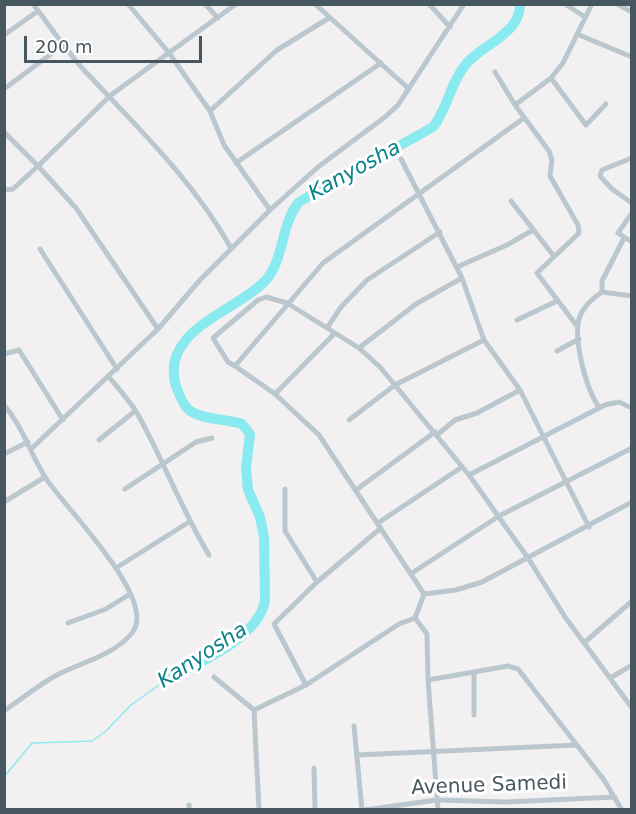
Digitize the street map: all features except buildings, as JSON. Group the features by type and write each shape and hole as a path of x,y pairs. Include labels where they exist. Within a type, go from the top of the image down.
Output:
{"street":[{"path":"33,4 63,45 189,183 231,248"},
{"path":"128,4 170,53 210,111 224,145 270,210"},
{"path":"205,4 218,18"},
{"path":"4,190 13,189 111,95 236,4"},
{"path":"315,4 409,89"},
{"path":"429,4 450,27"},
{"path":"31,449 158,329 231,248 270,210 318,167 386,117 409,89 464,4"},
{"path":"565,4 585,17"},
{"path":"515,105 551,78 563,63 592,4"},
{"path":"617,4 632,12"},
{"path":"4,35 39,12"},
{"path":"210,111 277,50 329,18"},
{"path":"577,34 632,57"},
{"path":"4,89 63,45"},
{"path":"236,163 381,63"},
{"path":"495,72 515,105 549,151 552,160 550,176 578,225 579,233 553,255 537,273 578,326"},
{"path":"551,78 586,125 606,104"},
{"path":"235,366 323,262 524,117"},
{"path":"4,132 76,208 158,329"},
{"path":"632,158 602,170 600,176 612,189 632,203"},
{"path":"401,159 421,193 457,267 484,340 520,390 589,527"},
{"path":"510,201 553,255"},
{"path":"632,213 618,233 632,242"},
{"path":"457,267 507,245 533,230"},
{"path":"327,328 341,307 367,280 440,232"},
{"path":"599,407 588,388 578,326 586,306 602,292 602,281 624,238"},
{"path":"40,249 117,369"},
{"path":"359,348 416,304 462,278"},
{"path":"602,292 631,296"},
{"path":"424,594 319,435 275,394 228,362 216,346 213,338 217,333 258,300 274,298 287,303 359,348 394,385 469,475 528,558 565,617 632,708"},
{"path":"517,320 557,301"},
{"path":"275,394 335,333"},
{"path":"557,351 579,339"},
{"path":"349,420 394,385 484,340"},
{"path":"4,354 19,350 63,420"},
{"path":"108,376 135,411 164,464 189,522 208,555"},
{"path":"356,490 455,420 477,413 520,390"},
{"path":"469,475 599,407 619,402 632,408"},
{"path":"4,405 28,442 45,477 116,568 130,594 137,620 132,634 101,656 42,683 4,711"},
{"path":"99,440 135,411"},
{"path":"125,489 196,442 212,438"},
{"path":"4,454 28,442"},
{"path":"412,573 499,516 632,448"},
{"path":"306,685 274,624 380,525 462,467"},
{"path":"4,502 45,477"},
{"path":"285,489 285,531 317,582"},
{"path":"424,594 456,590 482,582 589,527 632,502"},
{"path":"116,568 189,522"},
{"path":"68,622 92,615 130,594"},
{"path":"254,710 306,685 399,624 415,618 424,594"},
{"path":"585,642 632,601"},
{"path":"415,618 427,634 428,680 438,810"},
{"path":"610,678 632,665"},
{"path":"428,680 508,666 518,669 615,797 622,810"},
{"path":"474,672 474,715"},
{"path":"214,677 254,710 259,810"},
{"path":"354,726 363,810"},
{"path":"357,755 576,745"},
{"path":"314,768 315,810"},
{"name":"Avenue Samedi","path":"363,810 437,800 506,802 615,797"}],"waterway":[{"name":"Kanyosha","path":"166,680 210,657 240,637 261,613 265,600 264,537 260,517 248,490 246,468 250,434 242,424 201,416 187,408 176,386 174,367 179,350 189,336 265,281 276,263 288,221 299,202 433,127 461,71 473,57 508,31 519,14 520,4"},
{"name":"Kanyosha","path":"4,777 32,743 92,741 105,732 131,705 166,680"}]}
